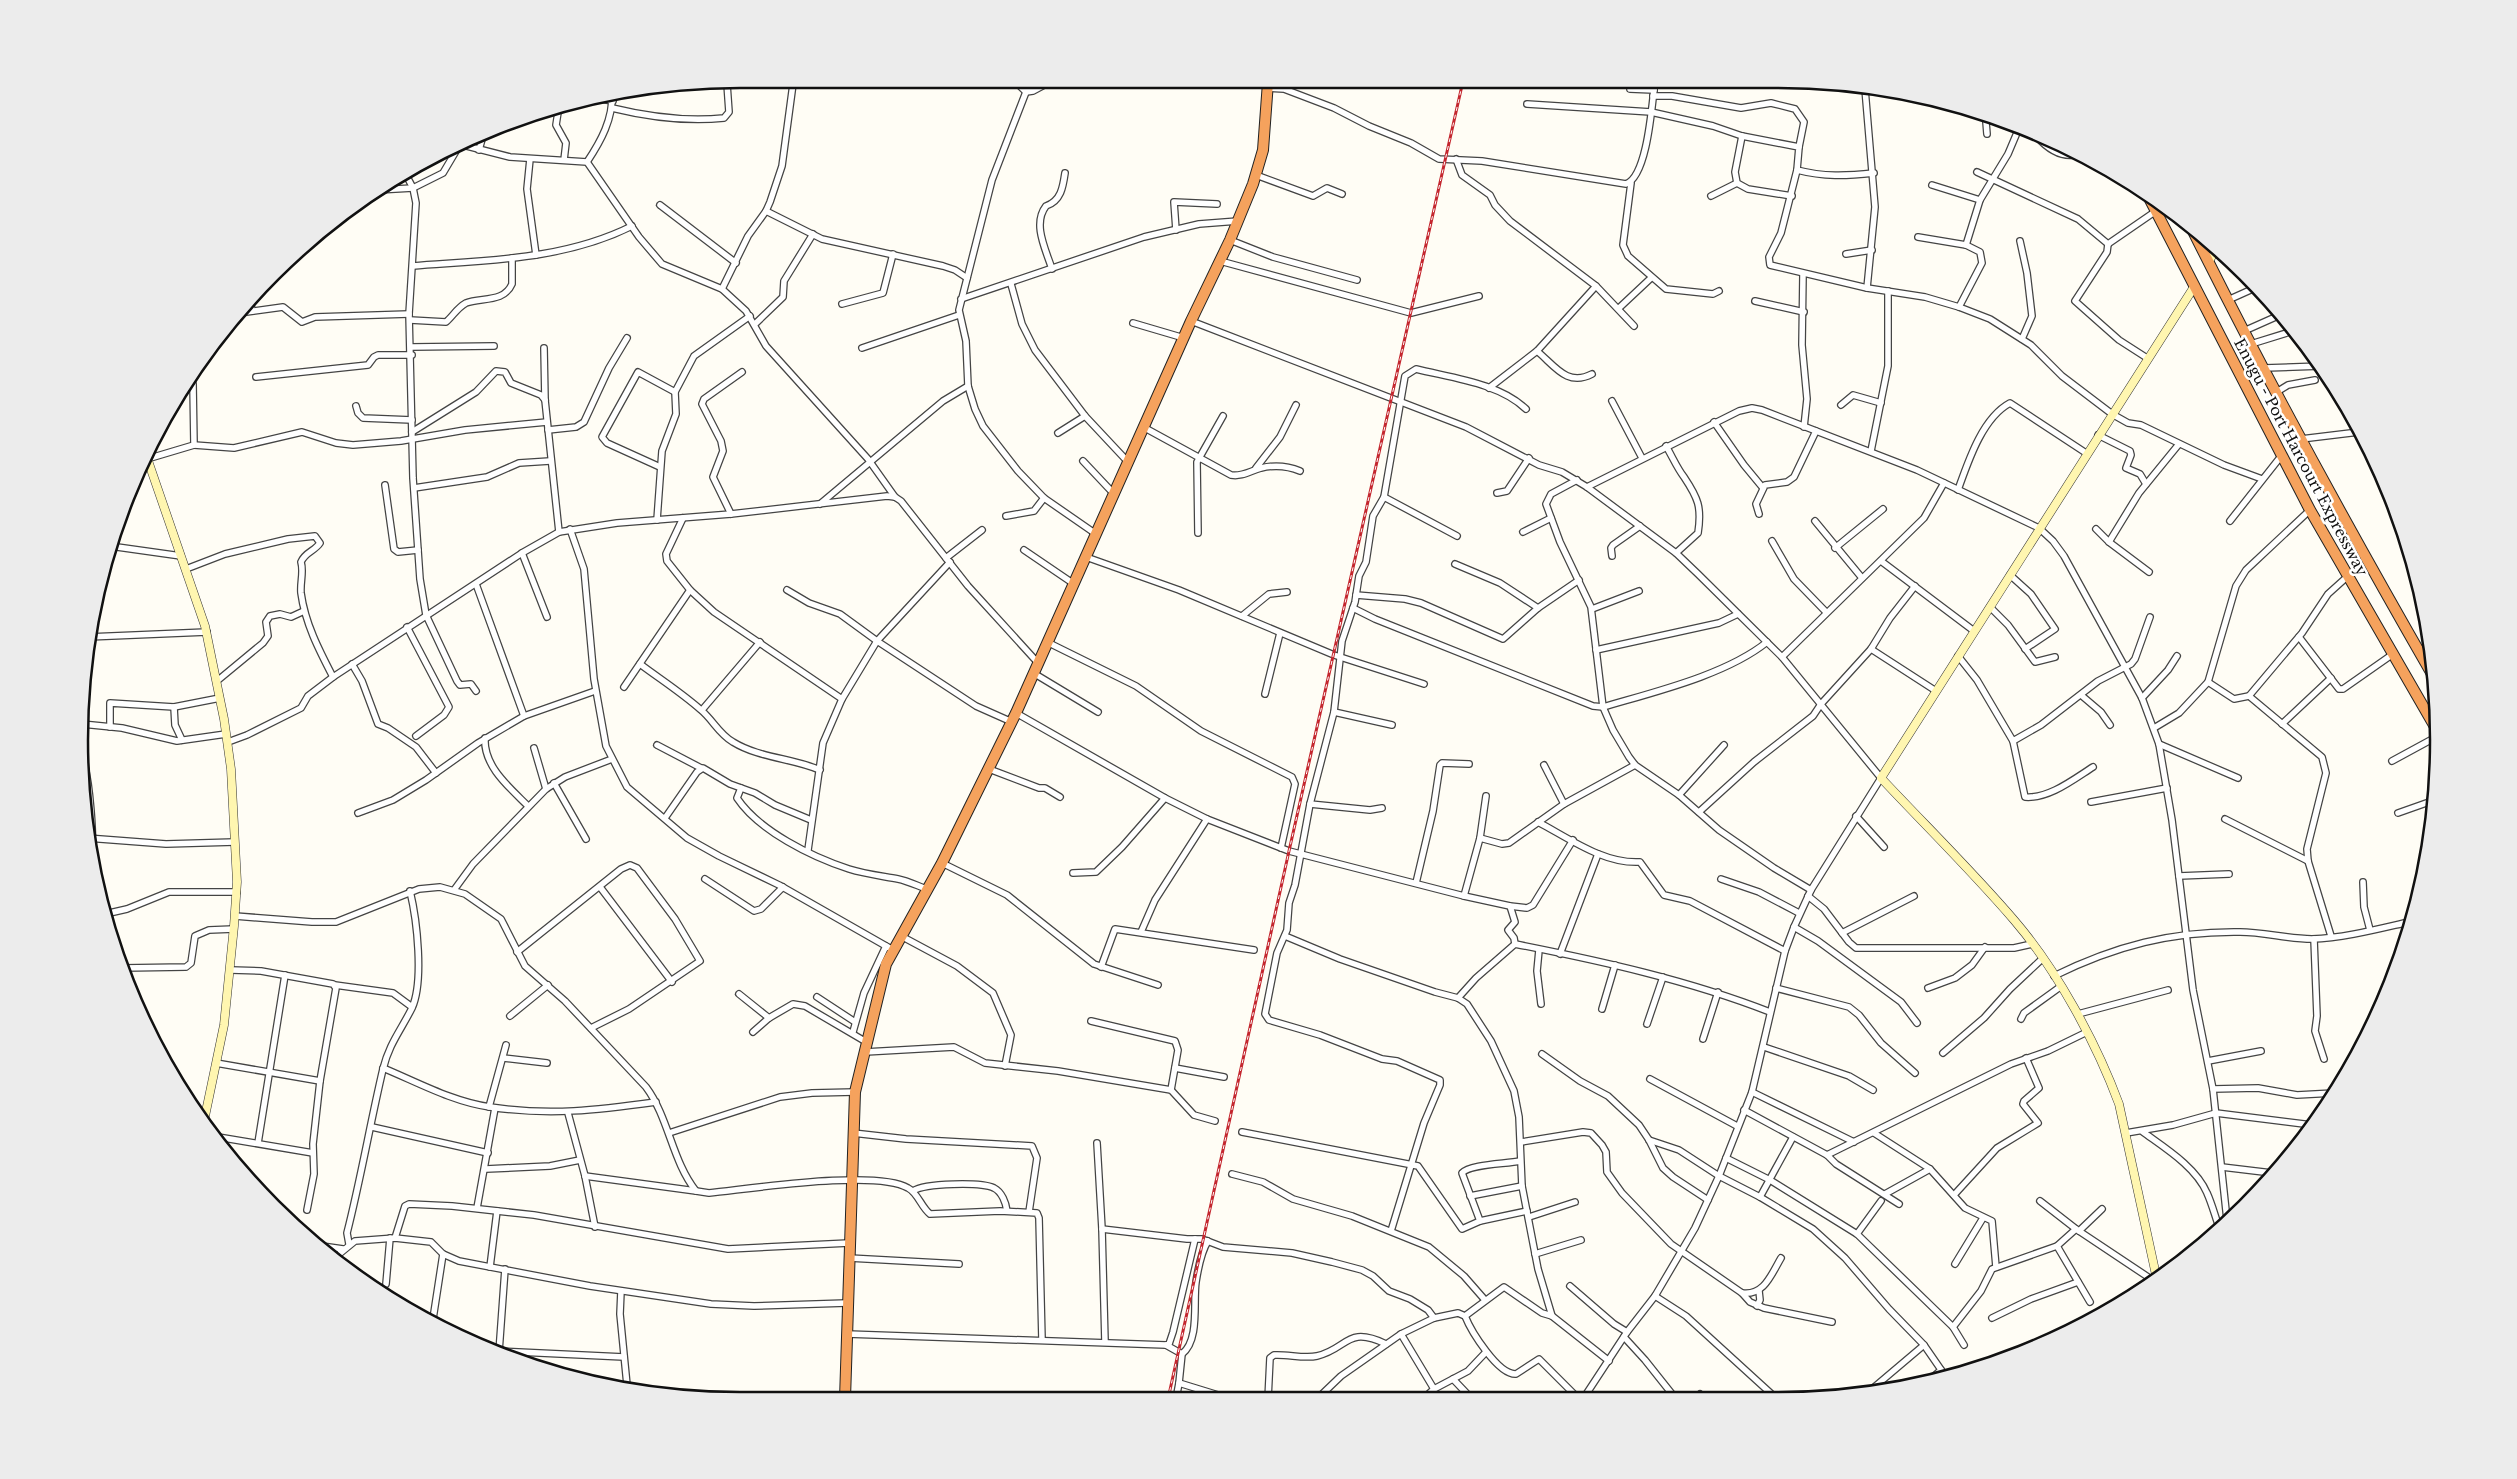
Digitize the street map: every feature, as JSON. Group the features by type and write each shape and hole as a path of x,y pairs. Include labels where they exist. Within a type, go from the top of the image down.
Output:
{"highway":[{"path":"845,1392 854,1092 867,1047 890,948 902,936 942,863 1014,717 1049,643 1096,534 1130,464 1191,321 1230,240 1256,176 1263,150 1268,88"},
{"name":"Enugu - Port Harcourt Expressway","path":"2154,207 2310,510 2429,716"},
{"name":"Enugu - Port Harcourt Expressway","path":"2198,242 2264,368 2275,393 2425,661"}],"main road":[{"path":"2208,262 2213,255"},
{"path":"2155,1271 2126,1133 2110,1079 2078,1014 2015,920 1881,778 2194,286"},
{"path":"149,464 207,632 227,738 237,892 231,970 206,1114"}],"street":[{"path":"605,102 666,118 697,120 724,118 729,112 727,88"},
{"path":"722,289 748,236 766,212 782,166 792,88"},
{"path":"1022,88 1026,92"},
{"path":"1026,92 1039,88"},
{"path":"1280,88 1334,108 1369,126 1411,143 1436,158 1456,159 1626,184 1631,182"},
{"path":"1654,88 1643,156 1631,182 1624,250 1661,287 1670,291 1713,294 1719,291"},
{"path":"1630,89 1741,108 1771,103 1795,109 1804,122 1797,170 1792,196 1781,233 1769,257 1770,265 1867,288 1925,297 1990,319 2022,339 2062,376 2112,414 2128,423 2141,425 2224,466 2262,479"},
{"path":"1026,92 992,180 961,299 959,315 966,341 968,386 975,409 984,426 1018,471 1044,498 1096,534"},
{"path":"1865,93 1874,173 1875,207 1867,288"},
{"path":"587,162 602,137 612,100"},
{"path":"1527,104 1651,112 1712,126 1742,136 1800,147"},
{"path":"558,114 556,125 566,143 564,160"},
{"path":"1986,122 1986,134"},
{"path":"1966,245 1980,200 2005,160 2017,133"},
{"path":"1737,183 1735,172 1742,136"},
{"path":"479,150 482,141"},
{"path":"469,147 506,157 587,162 632,226 662,264 722,289 750,316 766,346 821,404 872,463 895,497 901,501 1037,669 1098,712"},
{"path":"2049,147 2068,156"},
{"path":"390,189 413,188 446,171 454,154"},
{"path":"530,159 527,189 536,255"},
{"path":"1456,159 1462,175 1490,195 1495,205 1510,221 1596,286 1619,308 1634,326"},
{"path":"1797,170 1837,177 1874,173"},
{"path":"1977,172 2078,219 2108,244"},
{"path":"1052,269 1042,236 1040,221 1042,211 1059,197 1065,173"},
{"path":"1256,176 1313,196 1327,188 1342,194"},
{"path":"408,178 413,188 416,222 410,317 412,347 412,439 421,591 426,615 458,684 471,684 476,691"},
{"path":"1737,183 1748,189 1792,196"},
{"path":"1711,196 1737,183"},
{"path":"1932,185 1980,200"},
{"path":"1176,230 1174,202 1217,204"},
{"path":"660,205 736,262"},
{"path":"2147,358 2119,340 2075,301 2107,252 2108,244 2156,211"},
{"path":"766,212 830,241 943,266 955,270 967,278"},
{"path":"961,299 1010,284 1110,248 1176,230 1216,222 1238,221"},
{"path":"413,266 536,255 601,241 632,226"},
{"path":"755,324 783,297 784,281 813,234"},
{"path":"1918,237 1966,245 1980,252 1982,263 1959,307"},
{"path":"1230,240 1273,257 1357,280"},
{"path":"2020,241 2027,273 2032,316 2022,339"},
{"path":"1846,254 1872,250"},
{"path":"842,304 883,293 893,254"},
{"path":"248,312 283,307 302,322 315,318 410,317 446,322 459,307 467,303 488,300 504,293 512,284 512,258"},
{"path":"1220,261 1411,313 1479,296"},
{"path":"1803,274 1804,312 1802,345 1807,399 1804,426"},
{"path":"1619,308 1651,278"},
{"path":"1010,284 1027,336 1085,416 1130,464"},
{"path":"1489,388 1537,351 1596,286"},
{"path":"2228,300 2250,290"},
{"path":"1870,451 1888,366 1888,291"},
{"path":"1755,301 1804,312"},
{"path":"862,348 959,315"},
{"path":"656,520 662,451 676,414 675,392 694,356 750,316"},
{"path":"2244,331 2274,318"},
{"path":"1191,321 1466,427 1577,480 1676,553 1767,642 1782,657 1881,778 1809,893 1799,913 1785,951 1752,1092 1708,1200 1682,1251 1655,1296 1588,1392"},
{"path":"1133,323 1184,338"},
{"path":"2251,344 2287,333"},
{"path":"548,430 576,427 584,422 609,368 628,338"},
{"path":"412,347 494,346"},
{"path":"544,348 545,400 559,532"},
{"path":"1537,351 1569,378 1579,380 1592,374"},
{"path":"256,377 368,365 378,355 412,355"},
{"path":"2264,368 2312,366"},
{"path":"1391,1231 1424,1123 1440,1085 1440,1080 1397,1062 1382,1059 1320,1035 1267,1019 1265,1014 1277,953 1285,936 1289,903 1295,885 1310,804 1334,712 1342,641 1353,608 1359,576 1366,562 1372,516 1384,497 1405,376 1416,369 1489,388 1514,398 1526,409"},
{"path":"412,432 476,392 496,371 505,372 511,383 541,395 545,400"},
{"path":"660,467 607,443 602,437 638,372 675,392"},
{"path":"731,514 713,477 723,451 721,441 702,404 704,400 742,372"},
{"path":"2275,393 2288,385 2315,380"},
{"path":"193,384 194,445"},
{"path":"820,504 872,463 943,401 968,386"},
{"path":"1841,405 1853,395 1881,402"},
{"path":"1612,401 1642,458"},
{"path":"1958,490 1973,449 1995,415 2010,403 2086,453"},
{"path":"1255,470 1280,437 1296,405"},
{"path":"356,406 363,418 412,420"},
{"path":"1587,487 1714,422 1739,411 1752,408 1870,451 1944,483 2040,528 2059,548 2142,698 2159,744 2167,788 2193,990 2213,1089 2227,1212"},
{"path":"1058,433 1085,416"},
{"path":"1198,533 1196,474 1199,457 1223,416"},
{"path":"153,454 194,445 234,448 302,432 336,443 353,444 412,439 465,430 547,422"},
{"path":"1714,422 1744,465 1763,488"},
{"path":"1144,428 1231,475 1240,476 1270,467 1288,467 1300,471"},
{"path":"1759,514 1756,504 1763,488 1768,484 1787,482 1794,477 1816,431"},
{"path":"2301,439 2352,433"},
{"path":"2098,435 2130,451 2132,455 2126,468 2140,474 2146,484"},
{"path":"2109,542 2146,484 2179,444"},
{"path":"1666,446 1683,477 1693,490 1700,510 1698,533 1688,539 1676,553"},
{"path":"2230,521 2282,455"},
{"path":"1497,493 1506,491 1529,458"},
{"path":"414,488 487,477 519,463 550,461"},
{"path":"1083,461 1115,495"},
{"path":"1577,480 1551,494 1546,504 1592,609 1602,707 1613,730 1635,765 1809,893 1856,948 2014,948 2032,944"},
{"path":"1782,657 1924,518 1944,483"},
{"path":"385,485 394,549 398,552 418,550"},
{"path":"88,724 110,726 182,740 248,735 301,708 308,696 352,664 522,553 559,532 570,529 656,520 895,497"},
{"path":"1384,497 1457,536"},
{"path":"1006,516 1034,511 1044,498"},
{"path":"1835,548 1883,509"},
{"path":"2154,728 2179,713 2208,682 2236,586 2246,570 2310,510"},
{"path":"683,518 666,554 667,561 690,590 714,612 842,699"},
{"path":"1523,532 1551,518"},
{"path":"1815,521 1835,548 1862,578"},
{"path":"1612,556 1611,548 1640,526"},
{"path":"570,529 584,569 595,691 606,746 612,759 630,790 665,818 675,830 705,849 783,887 890,948 864,993 853,1032"},
{"path":"2096,529 2109,542 2149,572"},
{"path":"808,850 811,820 825,738 842,699 877,641 948,560 982,530"},
{"path":"186,569 230,552 288,539 315,536 320,543 318,547 307,553 301,562 303,568 301,590 304,611 315,642 333,677"},
{"path":"1772,541 1794,578 1826,612"},
{"path":"117,547 181,556"},
{"path":"1024,550 1074,584"},
{"path":"522,553 547,617"},
{"path":"1086,558 1179,590 1340,657 1424,684"},
{"path":"1881,561 1974,631"},
{"path":"1455,564 1500,583 1538,608"},
{"path":"2010,575 2031,594 2055,629 2025,650"},
{"path":"2208,682 2234,699 2249,696 2299,636 2328,594 2348,576"},
{"path":"1356,595 1397,598 1421,603 1503,639 1538,608 1579,580"},
{"path":"476,584 524,716"},
{"path":"1699,812 1754,762 1813,716 1821,704 1871,649 1890,618 1915,586"},
{"path":"624,687 690,590"},
{"path":"786,590 809,603 840,614 877,641 925,670 976,706 1014,717 1165,798 1207,818 1281,848 1464,896 1528,908 1537,902 1573,840"},
{"path":"1592,609 1640,591"},
{"path":"1242,616 1269,594 1287,592"},
{"path":"1990,607 2008,625 2035,662 2055,657"},
{"path":"1353,608 1375,619 1588,705 1602,707 1682,684 1750,655 1767,642"},
{"path":"217,681 263,643 268,636 266,622 270,616 280,614 291,617 304,611"},
{"path":"1596,650 1718,623 1738,614"},
{"path":"2013,741 2041,725 2098,681 2136,659 2150,617"},
{"path":"407,627 450,708 416,736"},
{"path":"96,637 207,632"},
{"path":"1265,694 1280,633"},
{"path":"2299,636 2339,689 2347,688 2393,654"},
{"path":"702,710 760,642"},
{"path":"1049,643 1136,686 1201,731 1292,777 1294,789 1281,848"},
{"path":"1871,649 1936,691"},
{"path":"1958,656 1977,680 2013,741 2024,797 2043,794 2060,787 2093,766"},
{"path":"2142,698 2168,670 2177,656"},
{"path":"352,664 362,681 378,724 388,728 416,747 436,773"},
{"path":"640,664 702,710 721,734 733,742 758,753 801,763 820,770"},
{"path":"2282,724 2331,678"},
{"path":"358,813 393,800 436,773 485,738 524,716 595,691"},
{"path":"2081,695 2101,712 2110,725"},
{"path":"2249,696 2322,757 2326,764 2326,773 2308,841 2308,861 2331,936"},
{"path":"110,726 110,703 174,707 220,698"},
{"path":"174,707 175,724 182,740"},
{"path":"1334,712 1392,725"},
{"path":"485,738 485,752 492,764 510,788 528,806"},
{"path":"2392,761 2430,740"},
{"path":"2159,744 2238,778"},
{"path":"658,745 741,788 755,792 775,804 811,820"},
{"path":"1678,795 1724,746"},
{"path":"534,748 546,789"},
{"path":"454,890 469,868 546,789 554,783 612,759"},
{"path":"1416,883 1433,811 1440,765 1442,763 1469,764"},
{"path":"1544,765 1564,804"},
{"path":"1480,838 1505,844 1564,804 1635,765"},
{"path":"665,818 669,808 701,768"},
{"path":"988,769 1039,788 1046,788 1060,797"},
{"path":"554,783 586,839"},
{"path":"741,788 737,798 744,806 792,844 850,869 906,881 927,889"},
{"path":"2091,802 2167,788"},
{"path":"1464,896 1480,838 1486,796"},
{"path":"1073,873 1096,872 1122,847 1165,798"},
{"path":"2398,813 2426,803"},
{"path":"1310,804 1370,810 1382,808"},
{"path":"1856,816 1884,846"},
{"path":"1141,932 1155,900 1207,818"},
{"path":"2226,819 2308,861"},
{"path":"1538,822 1598,854 1621,862 1640,862 1664,895 1690,901 1785,951"},
{"path":"95,838 166,844 235,842"},
{"path":"1560,954 1598,854"},
{"path":"942,863 1006,895 1090,962 1158,985"},
{"path":"517,952 630,865 635,866 648,881 700,960 698,964 629,1010 591,1028"},
{"path":"2179,876 2229,874"},
{"path":"705,879 754,911 761,909 783,887"},
{"path":"1722,879 1759,892 1799,913"},
{"path":"2363,882 2364,907 2370,930"},
{"path":"235,916 336,922 410,891 429,887 454,890 477,901 501,919 524,966 548,985 638,1076 656,1102 696,1191"},
{"path":"600,887 672,982"},
{"path":"349,1244 347,1233 372,1127 383,1068 392,1040 412,1007 416,994 418,973 415,913 410,891"},
{"path":"111,913 128,909 169,892 237,892"},
{"path":"1842,933 1914,896"},
{"path":"1458,998 1476,978 1514,944 1514,938 1508,930 1515,922 1510,906"},
{"path":"2054,976 2103,953 2147,940 2187,934 2241,932 2292,938 2314,938 2403,923"},
{"path":"1794,927 1818,941 1901,1002 1917,1023"},
{"path":"129,968 186,967 191,963 194,936 209,930 234,929"},
{"path":"1101,967 1113,929 1254,950"},
{"path":"902,936 957,966 993,993 1011,1035 1005,1066"},
{"path":"1285,936 1340,959 1435,992 1458,998 1467,1004 1491,1041 1514,1092 1520,1142 1522,1186 1535,1254 1552,1316"},
{"path":"2314,938 2317,1016 2315,1031 2324,1059"},
{"path":"1514,944 1664,977 1718,992 1770,1012"},
{"path":"1928,988 1955,978 1972,964 1985,947"},
{"path":"1972,948 1978,954"},
{"path":"1539,950 1537,971 1541,1004"},
{"path":"1943,1052 1984,1018 2010,989 2042,959"},
{"path":"1602,1009 1615,966"},
{"path":"231,970 254,970 335,985 393,993 412,1007"},
{"path":"258,1143 271,1073 285,975"},
{"path":"1647,1024 1664,977"},
{"path":"307,1210 314,1174 320,1081 335,985"},
{"path":"510,1016 548,985"},
{"path":"2021,1019 2024,1013 2060,987"},
{"path":"1776,988 1850,1007 1882,1043 1915,1073"},
{"path":"2078,1014 2168,990"},
{"path":"1703,1039 1718,992"},
{"path":"739,994 769,1018"},
{"path":"818,997 856,1022"},
{"path":"753,1032 769,1018 793,1004 805,1006 853,1032 867,1047 954,1047 985,1063 1058,1071 1171,1090 1194,1115 1215,1121"},
{"path":"1091,1020 1173,1040 1178,1046 1171,1090"},
{"path":"1827,1155 1874,1133 1892,1121 2026,1058 2048,1052 2087,1032"},
{"path":"477,1208 486,1169 492,1107 506,1045"},
{"path":"1764,1047 1849,1076 1873,1090"},
{"path":"2208,1061 2261,1051"},
{"path":"1542,1054 1580,1081 1608,1096 1632,1117 1649,1140 1668,1174 1708,1200"},
{"path":"503,1058 547,1063"},
{"path":"1954,1195 1997,1148 2038,1122 2023,1104 2039,1088 2026,1058"},
{"path":"216,1063 320,1081"},
{"path":"383,1068 449,1095 492,1107 568,1113 656,1102"},
{"path":"1175,1068 1224,1076"},
{"path":"1650,1079 1737,1126"},
{"path":"2213,1089 2258,1088 2297,1095 2325,1093"},
{"path":"669,1133 780,1097 812,1093 854,1092"},
{"path":"1752,1092 1854,1142"},
{"path":"1744,1110 1827,1155 1836,1164 1899,1204"},
{"path":"568,1113 585,1176 595,1227"},
{"path":"2126,1133 2143,1132 2216,1113 2304,1124"},
{"path":"372,1127 488,1153"},
{"path":"1242,1132 1412,1164 1420,1168 1460,1228 1480,1221 1528,1214 1575,1202"},
{"path":"1520,1142 1583,1132 1590,1133 1606,1152 1607,1172 1622,1193 1671,1244 1758,1306 1832,1322"},
{"path":"2143,1132 2169,1151 2201,1182 2208,1194 2217,1221"},
{"path":"853,1133 906,1139 1032,1146 1037,1158 1029,1212"},
{"path":"1874,1133 1930,1170 1965,1208 1983,1218 1991,1220 1993,1224 1996,1267"},
{"path":"1760,1197 1793,1137"},
{"path":"223,1138 314,1152"},
{"path":"1649,1140 1680,1150 1719,1176 1760,1197 1813,1229 1831,1243 1889,1309 1924,1345 1942,1370"},
{"path":"1096,1143 1102,1228 1105,1342"},
{"path":"1726,1158 1770,1180 1857,1234 1953,1328 1964,1344"},
{"path":"486,1169 550,1166 580,1160"},
{"path":"1480,1221 1462,1176 1464,1170 1479,1165 1489,1166 1520,1161"},
{"path":"2222,1167 2265,1172"},
{"path":"1885,1194 1930,1170"},
{"path":"1232,1174 1263,1182 1293,1199 1352,1216 1429,1247 1464,1276 1484,1300"},
{"path":"585,1176 709,1193 852,1180 901,1185 913,1191 930,1214 1007,1211 1037,1213 1039,1218 1042,1340"},
{"path":"913,1191 922,1186 992,1187 1001,1196 1007,1211"},
{"path":"1470,1196 1522,1186"},
{"path":"1857,1234 1881,1201"},
{"path":"2040,1201 2078,1230 2147,1277"},
{"path":"386,1284 393,1238 407,1204 477,1208 546,1216 595,1227 728,1249 849,1243"},
{"path":"1953,1328 1981,1291 1989,1275 1996,1267 2057,1246 2102,1209"},
{"path":"490,1267 497,1211"},
{"path":"1955,1264 1983,1218"},
{"path":"1102,1228 1196,1239 1223,1247 1292,1253 1362,1270 1373,1276 1389,1291 1410,1299 1428,1310 1434,1318"},
{"path":"339,1254 349,1244 360,1240 393,1238 431,1242 443,1254 459,1261 621,1291 738,1306 847,1303"},
{"path":"1166,1345 1169,1344 1173,1332 1196,1239"},
{"path":"1535,1254 1581,1240"},
{"path":"1177,1392 1182,1354 1189,1346 1195,1319 1196,1283 1208,1241"},
{"path":"2057,1246 2090,1302"},
{"path":"331,1247 343,1249"},
{"path":"434,1315 443,1254"},
{"path":"849,1258 959,1264"},
{"path":"1742,1293 1750,1294 1759,1291 1781,1258"},
{"path":"499,1346 505,1269"},
{"path":"1992,1318 2031,1299 2078,1282"},
{"path":"1570,1286 1626,1335 1671,1392"},
{"path":"1465,1316 1501,1288 1507,1288 1542,1313 1552,1316 1609,1360"},
{"path":"621,1291 627,1381"},
{"path":"1758,1306 1760,1300 1759,1291"},
{"path":"1655,1296 1686,1316 1769,1392"},
{"path":"1324,1392 1341,1376 1401,1334 1434,1318 1458,1313 1465,1316 1472,1332 1486,1352 1513,1375 1539,1359 1577,1392"},
{"path":"847,1334 1166,1345 1182,1354"},
{"path":"1401,1334 1434,1389"},
{"path":"1268,1392 1270,1358 1274,1355 1317,1356 1355,1338 1369,1337 1386,1344"},
{"path":"1879,1383 1924,1345"},
{"path":"516,1352 624,1357"},
{"path":"1431,1392 1468,1371 1486,1352"},
{"path":"1453,1379 1465,1392"},
{"path":"1179,1383 1208,1392"}],"railway":[{"path":"1170,1392 1289,851 1461,88"}]}
